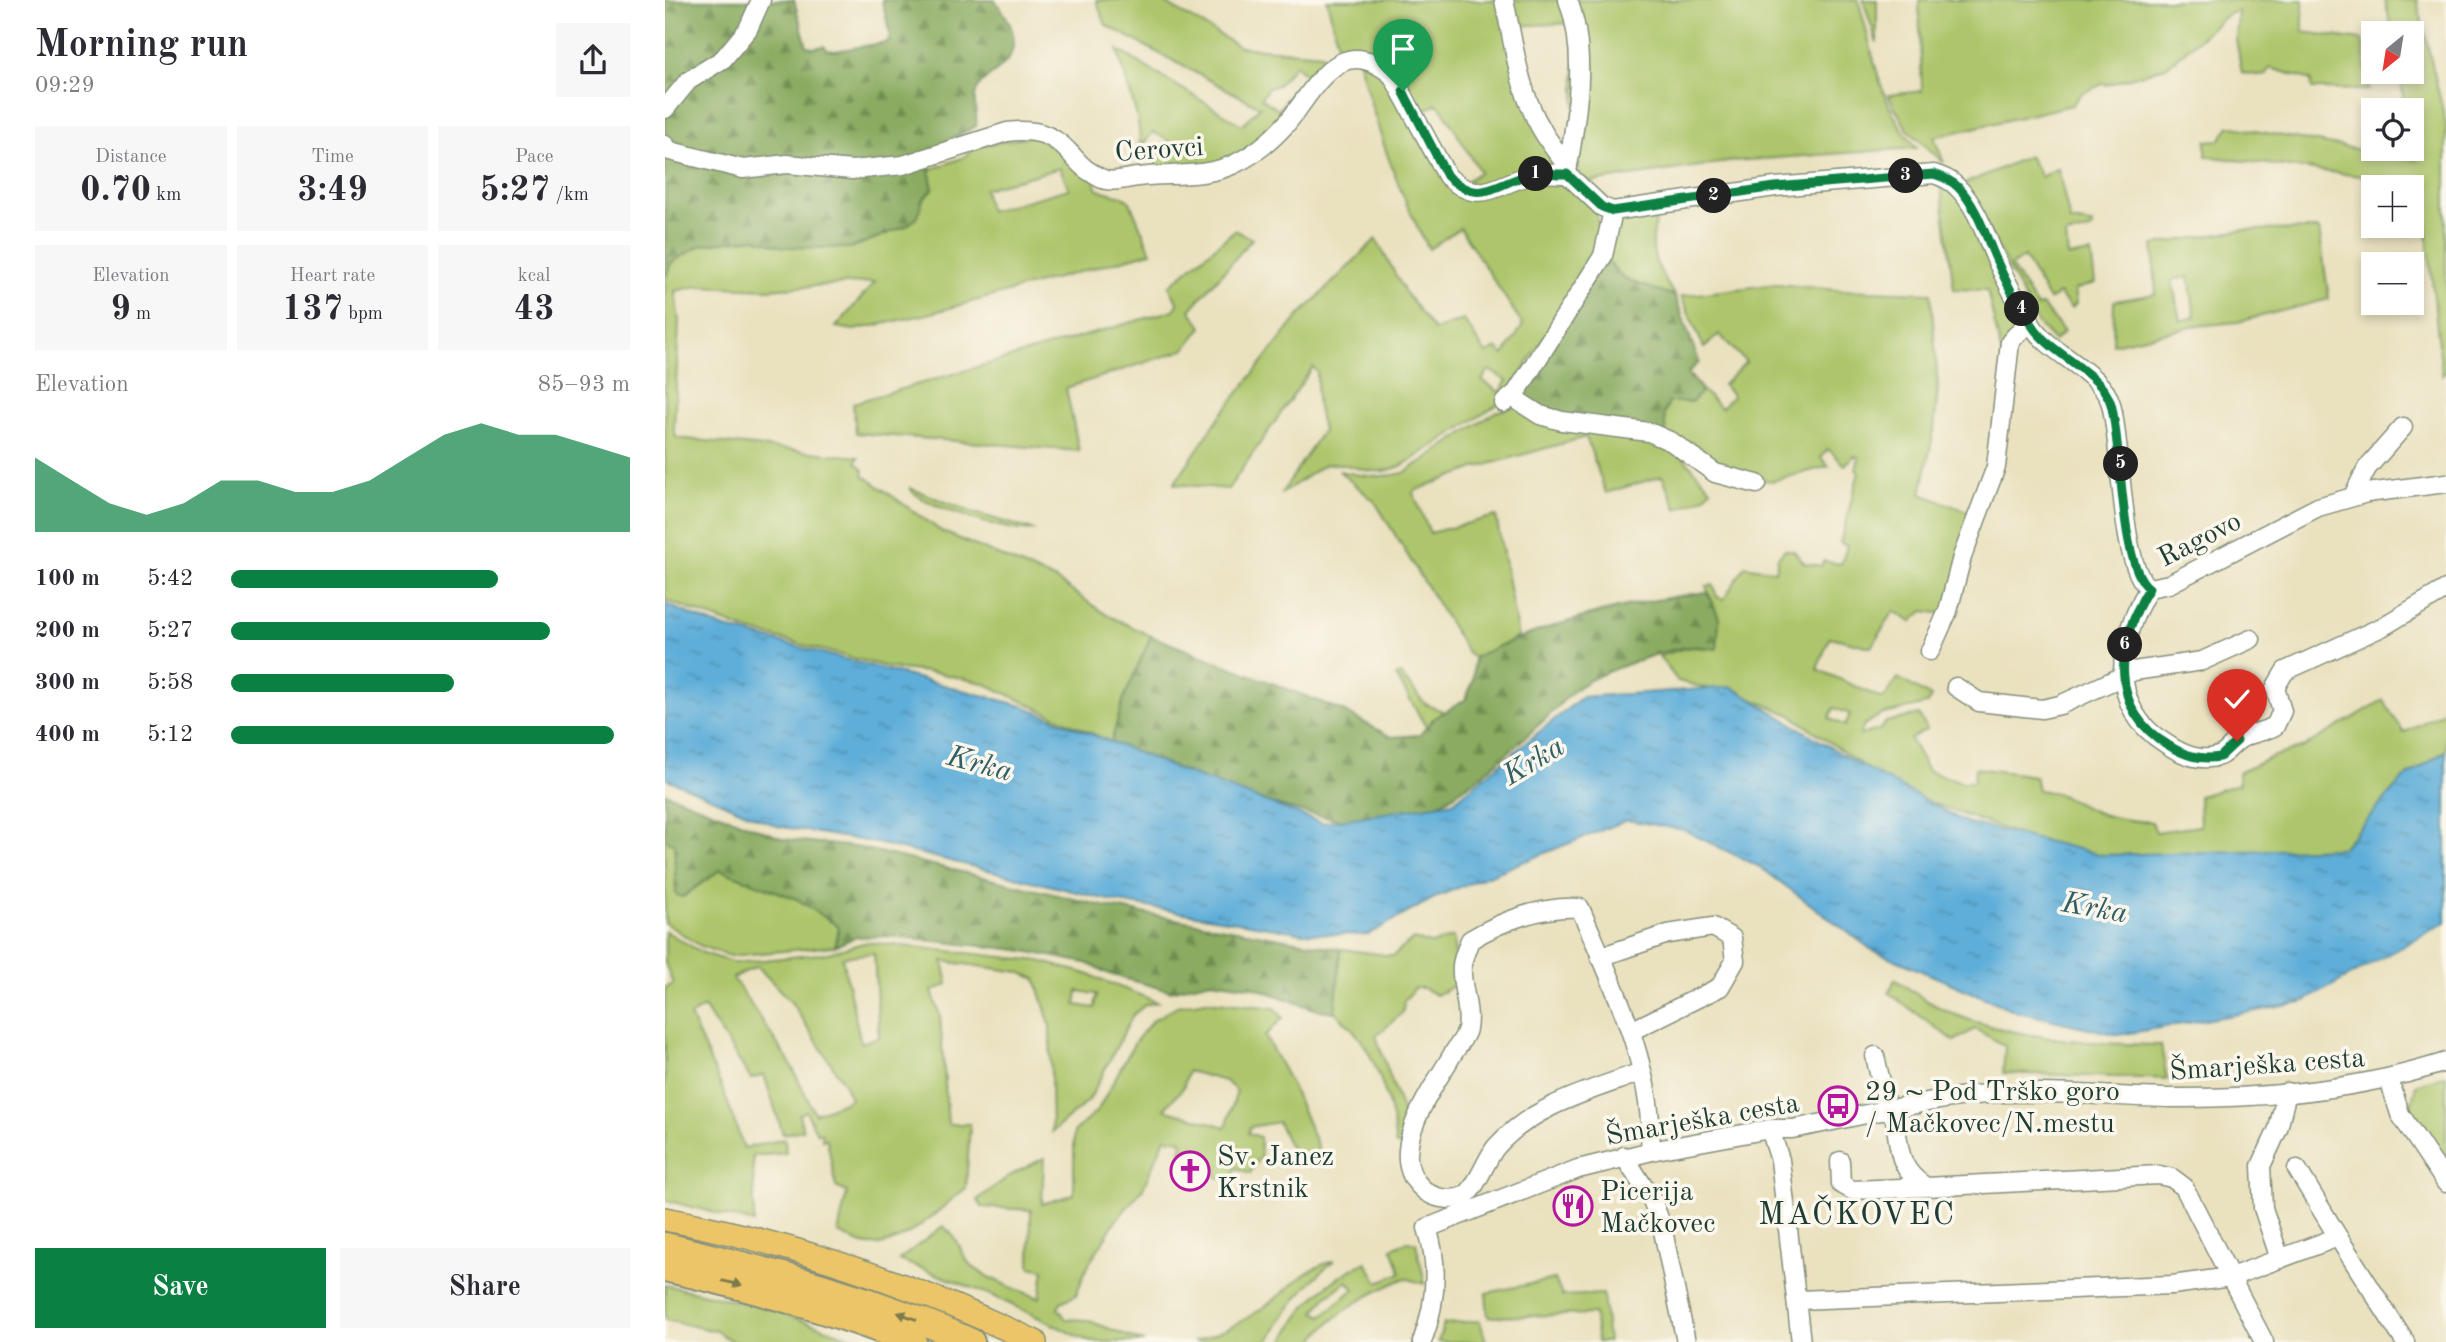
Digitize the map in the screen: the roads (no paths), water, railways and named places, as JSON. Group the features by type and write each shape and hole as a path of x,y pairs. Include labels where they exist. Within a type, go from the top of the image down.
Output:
{"highway":[{"path":"665,1246 767,1270 855,1297 971,1342"},
{"path":"665,1268 761,1290 834,1312 913,1342"}],"main road":[{"path":"665,1219 783,1247 859,1270 957,1307 1035,1342"}],"street":[{"path":"665,109 688,81 723,59 748,29 761,0"},
{"path":"1504,0 1525,100 1545,138 1567,170 1602,207 1613,211 1603,256 1508,400 1540,415 1562,421 1649,432 1672,442 1715,473 1757,484"},
{"path":"1567,170 1577,100 1574,16 1568,0"},
{"name":"Cerovci","path":"665,145 670,151 743,169 787,164 852,170 903,165 1007,132 1024,130 1040,131 1056,140 1080,166 1107,180 1207,174 1234,164 1264,147 1332,66 1353,59 1380,65 1392,75 1447,176 1458,186 1474,193 1489,191 1529,175 1567,170"},
{"name":"Ragovo","path":"1613,211 1775,187 1934,174 1957,186 1968,200 2011,290 2029,320 2048,344 2099,385 2110,400 2120,452 2122,506 2137,572 2141,583 2149,588 2168,584 2318,507 2353,496 2446,483"},
{"path":"1930,651 1948,611 1962,557 1996,467 2007,396 2010,342 2029,320"},
{"path":"2353,496 2367,468 2403,427"},
{"path":"2149,588 2128,629 2123,675 2131,711 2147,732 2192,757 2220,757 2241,738 2265,731 2280,720 2282,710 2275,688 2285,671 2382,627 2446,589"},
{"path":"1955,687 1979,702 2042,709 2060,705 2123,675 2153,667 2203,661 2251,639"},
{"path":"1641,1072 1559,1101 1521,1126 1496,1147 1471,1190 1463,1196 1447,1199 1430,1195 1408,1170 1407,1153 1427,1097 1467,1030 1462,966 1470,940 1486,930 1561,906 1580,908 1625,1017 1641,1072 1652,1133 1650,1151"},
{"path":"1600,957 1668,934 1713,927 1732,938 1735,961 1720,987 1635,1029"},
{"path":"1875,1056 1905,1167 1909,1176 1927,1187"},
{"name":"Šmarješka cesta","path":"1422,1342 1429,1322 1436,1273 1427,1228 1470,1213 1541,1182 1624,1156 1770,1129 1792,1129 1892,1116 1959,1097 2003,1093 2175,1098 2287,1092 2389,1079 2446,1062"},
{"path":"2389,1079 2400,1114 2446,1183"},
{"path":"2280,1259 2263,1208 2261,1166 2278,1129 2287,1092"},
{"path":"1770,1129 1780,1160 1801,1342"},
{"path":"1624,1156 1652,1200 1662,1226 1686,1342"},
{"path":"1840,1161 1841,1184 1852,1190 2159,1175 2172,1178 2184,1187 2264,1342"},
{"path":"2297,1169 2405,1342"},
{"path":"1798,1300 2172,1285 2231,1277 2339,1237"}],"water":[{"name":"Krka","path":"665,604 718,626 1023,706 1182,771 1322,823 1453,802 1582,697 1732,687 1853,761 1965,822 2103,855 2342,848 2402,780 2446,751 2446,922 2301,1003 2119,1035 2018,1012 1872,950 1760,867 1684,830 1627,820 1438,896 1367,935 1303,933 1113,901 877,843 777,826 665,778"}],"place":[{"name":"29 ~ Pod Trško goro / Mačkovec/N.mestu","path":"1838,1106"},
{"name":"Sv. Janez Krstnik","path":"1190,1171"},
{"name":"Picerija Mačkovec","path":"1573,1206"}],"district":[{"name":"MAČKOVEC","path":"1857,1213"}]}
